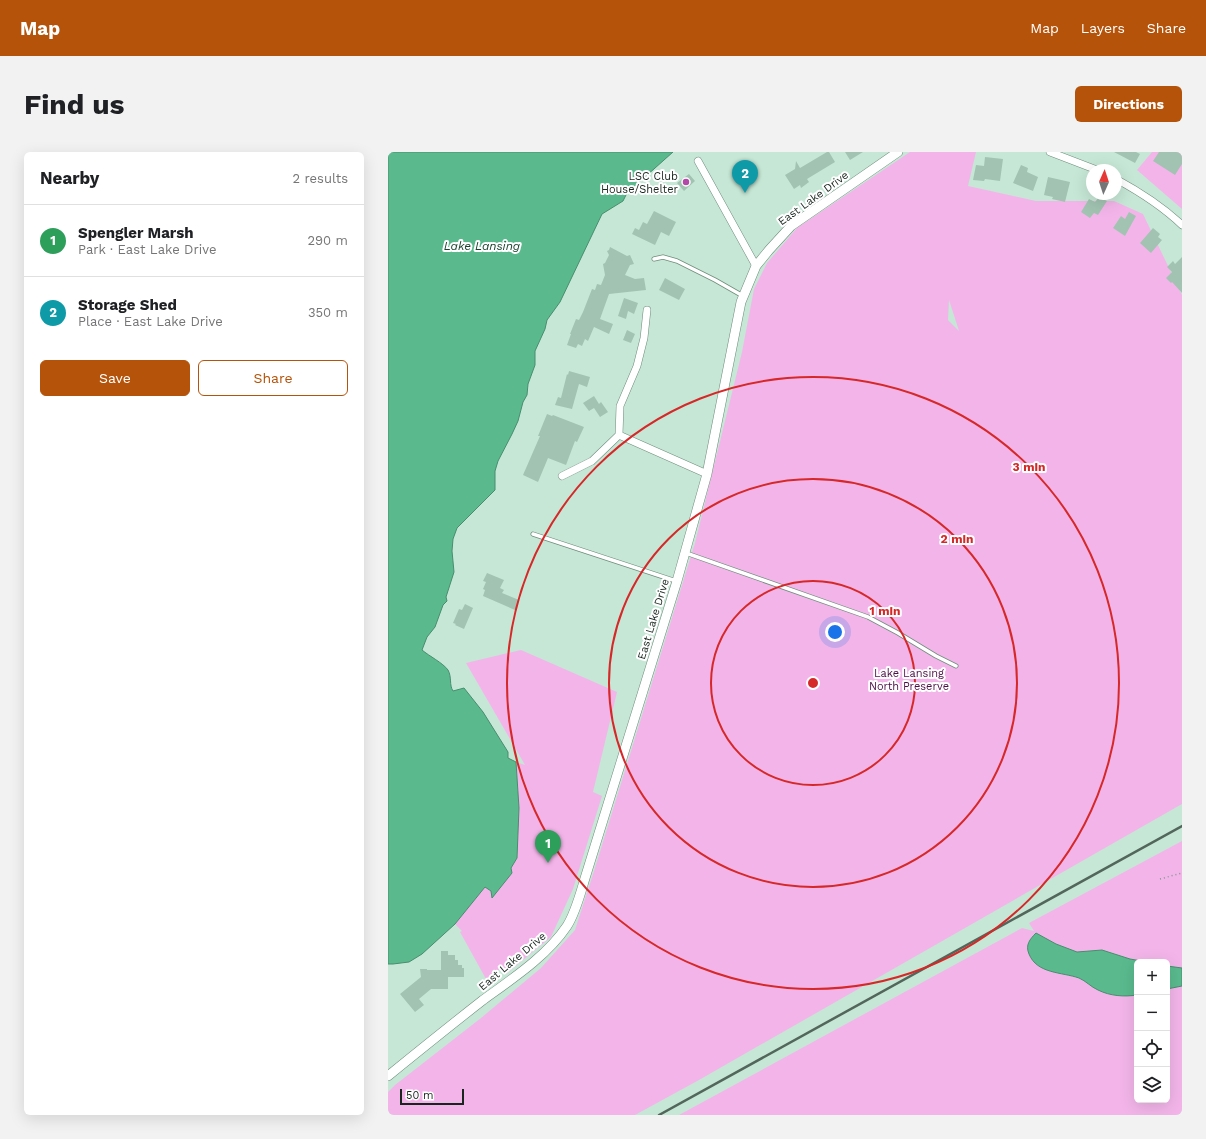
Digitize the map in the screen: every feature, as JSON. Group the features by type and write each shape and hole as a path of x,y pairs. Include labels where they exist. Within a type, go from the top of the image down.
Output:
{"street":[{"name":"East Lake Drive","path":"388,1076 448,1027 527,967 553,944 567,925 577,903 586,875 677,581 707,474 742,302 756,266 792,226 898,152"},
{"path":"1050,152 1086,166"},
{"path":"698,161 756,266"},
{"path":"1122,183 1151,200 1182,225"},
{"path":"562,476 592,461 619,435 620,406 637,366 644,338 647,310"},
{"path":"619,435 707,474"}],"lane":[{"path":"654,259 664,257 677,261 744,296"},
{"path":"533,534 677,581"},
{"path":"685,552 868,617 956,666"}],"path":[{"path":"1160,879 1182,873"}],"green space":[{"name":"Lake Lansing North Preserve","path":"910,152 976,152 968,186 1036,201 1114,201 1143,214 1182,295 1182,804 699,1080 635,1115 388,1115 388,1092 395,1085 481,1018 541,968 575,930 695,543 742,352 754,289 767,263 797,228","holes":["949,300 959,331 948,320"]},
{"path":"1152,152 1182,152 1182,209 1137,170"},
{"path":"521,650 617,692 593,792 602,796 573,889 551,937 506,974 500,969 486,979 460,932 462,931 455,924 485,887 491,891 492,897 517,858 519,808 516,762 525,765 466,663"},
{"path":"1182,841 1182,968 1170,966 1170,959 1134,959 1134,1103 1170,1103 1170,970 1182,973 1182,1115 679,1115 1022,928 1034,931 1029,923"}],"water":[{"name":"Lake Lansing","path":"388,152 673,152 627,193 623,201 602,214 560,302 547,320 545,329 535,351 535,365 518,421 498,461 495,471 495,490 457,528 453,539 452,551 454,572 446,597 447,601 443,605 435,627 427,637 422,650 448,670 453,691 464,688 483,712 508,752 508,758 516,762 519,808 517,858 511,868 512,873 492,898 491,891 485,887 455,924 422,954 409,962 393,964 388,964"},
{"path":"1036,933 1056,944 1077,952 1102,950 1134,960 1134,995 1122,996 1107,994 1095,989 1079,978 1044,969 1033,961 1029,954 1028,945"},
{"path":"1170,966 1182,968 1182,986 1170,988"}],"building":[{"path":"829,152 835,162 807,179 809,182 801,188 800,185 794,189 785,175 795,169 796,161 800,168"},
{"path":"845,152 863,152 850,160"},
{"path":"1114,152 1136,152 1140,154 1135,163"},
{"path":"1159,152 1182,152 1182,164 1175,175 1153,161"},
{"path":"985,157 1003,159 1000,181 985,179 984,181 973,180 976,165 984,166"},
{"path":"1021,165 1028,168 1027,172 1038,177 1033,191 1013,183"},
{"name":"LSC Club House/Shelter","path":"689,174 695,181 684,191 677,183"},
{"path":"1048,177 1070,182 1065,202 1052,199 1053,197 1044,195"},
{"path":"1088,200 1095,202 1097,200 1107,201 1098,215 1094,213 1090,218 1081,212"},
{"path":"654,211 676,222 669,236 661,232 655,245 632,234 635,228 639,230 643,222 647,224"},
{"path":"1129,212 1136,216 1125,236 1113,228 1121,216 1125,219"},
{"path":"1153,228 1160,234 1158,237 1162,240 1151,253 1140,243"},
{"path":"610,247 627,256 630,255 634,264 630,265 625,275 635,279 644,278 646,290 609,294 600,319 613,324 609,334 594,327 588,341 585,339 582,346 578,344 576,348 567,345 576,319 579,320 592,289 595,290 597,284 601,285 605,275 603,264 609,255 607,251"},
{"path":"1182,257 1182,293 1166,278 1172,272 1167,267 1173,261 1175,264"},
{"path":"665,278 685,289 679,300 659,290"},
{"path":"624,298 638,303 634,314 628,311 626,319 618,316"},
{"path":"627,330 635,334 631,343 623,340"},
{"path":"569,371 590,377 587,387 579,384 572,409 555,405 558,397 561,398"},
{"path":"594,396 599,404 601,402 608,412 600,417 594,408 589,411 583,403"},
{"path":"547,414 584,427 577,442 575,441 566,465 548,458 538,482 523,475 540,436 538,436"},
{"path":"487,573 504,580 500,588 504,590 502,593 519,600 515,610 483,596 485,590 483,589 486,582 483,581"},
{"path":"465,604 473,608 464,629 453,623 459,609 462,610"},
{"path":"441,951 448,951 448,955 455,955 455,960 458,960 458,965 462,965 462,968 464,968 464,977 448,977 448,989 431,989 419,999 424,1005 415,1012 400,994 421,977 420,969 441,970"}],"railway":[{"path":"659,1115 1182,826"}],"place":[{"name":"LSC Club House/Shelter","path":"686,182"},
{"name":"Storage Shed","path":"745,193"},
{"name":"Spengler Marsh","path":"548,863"}]}
